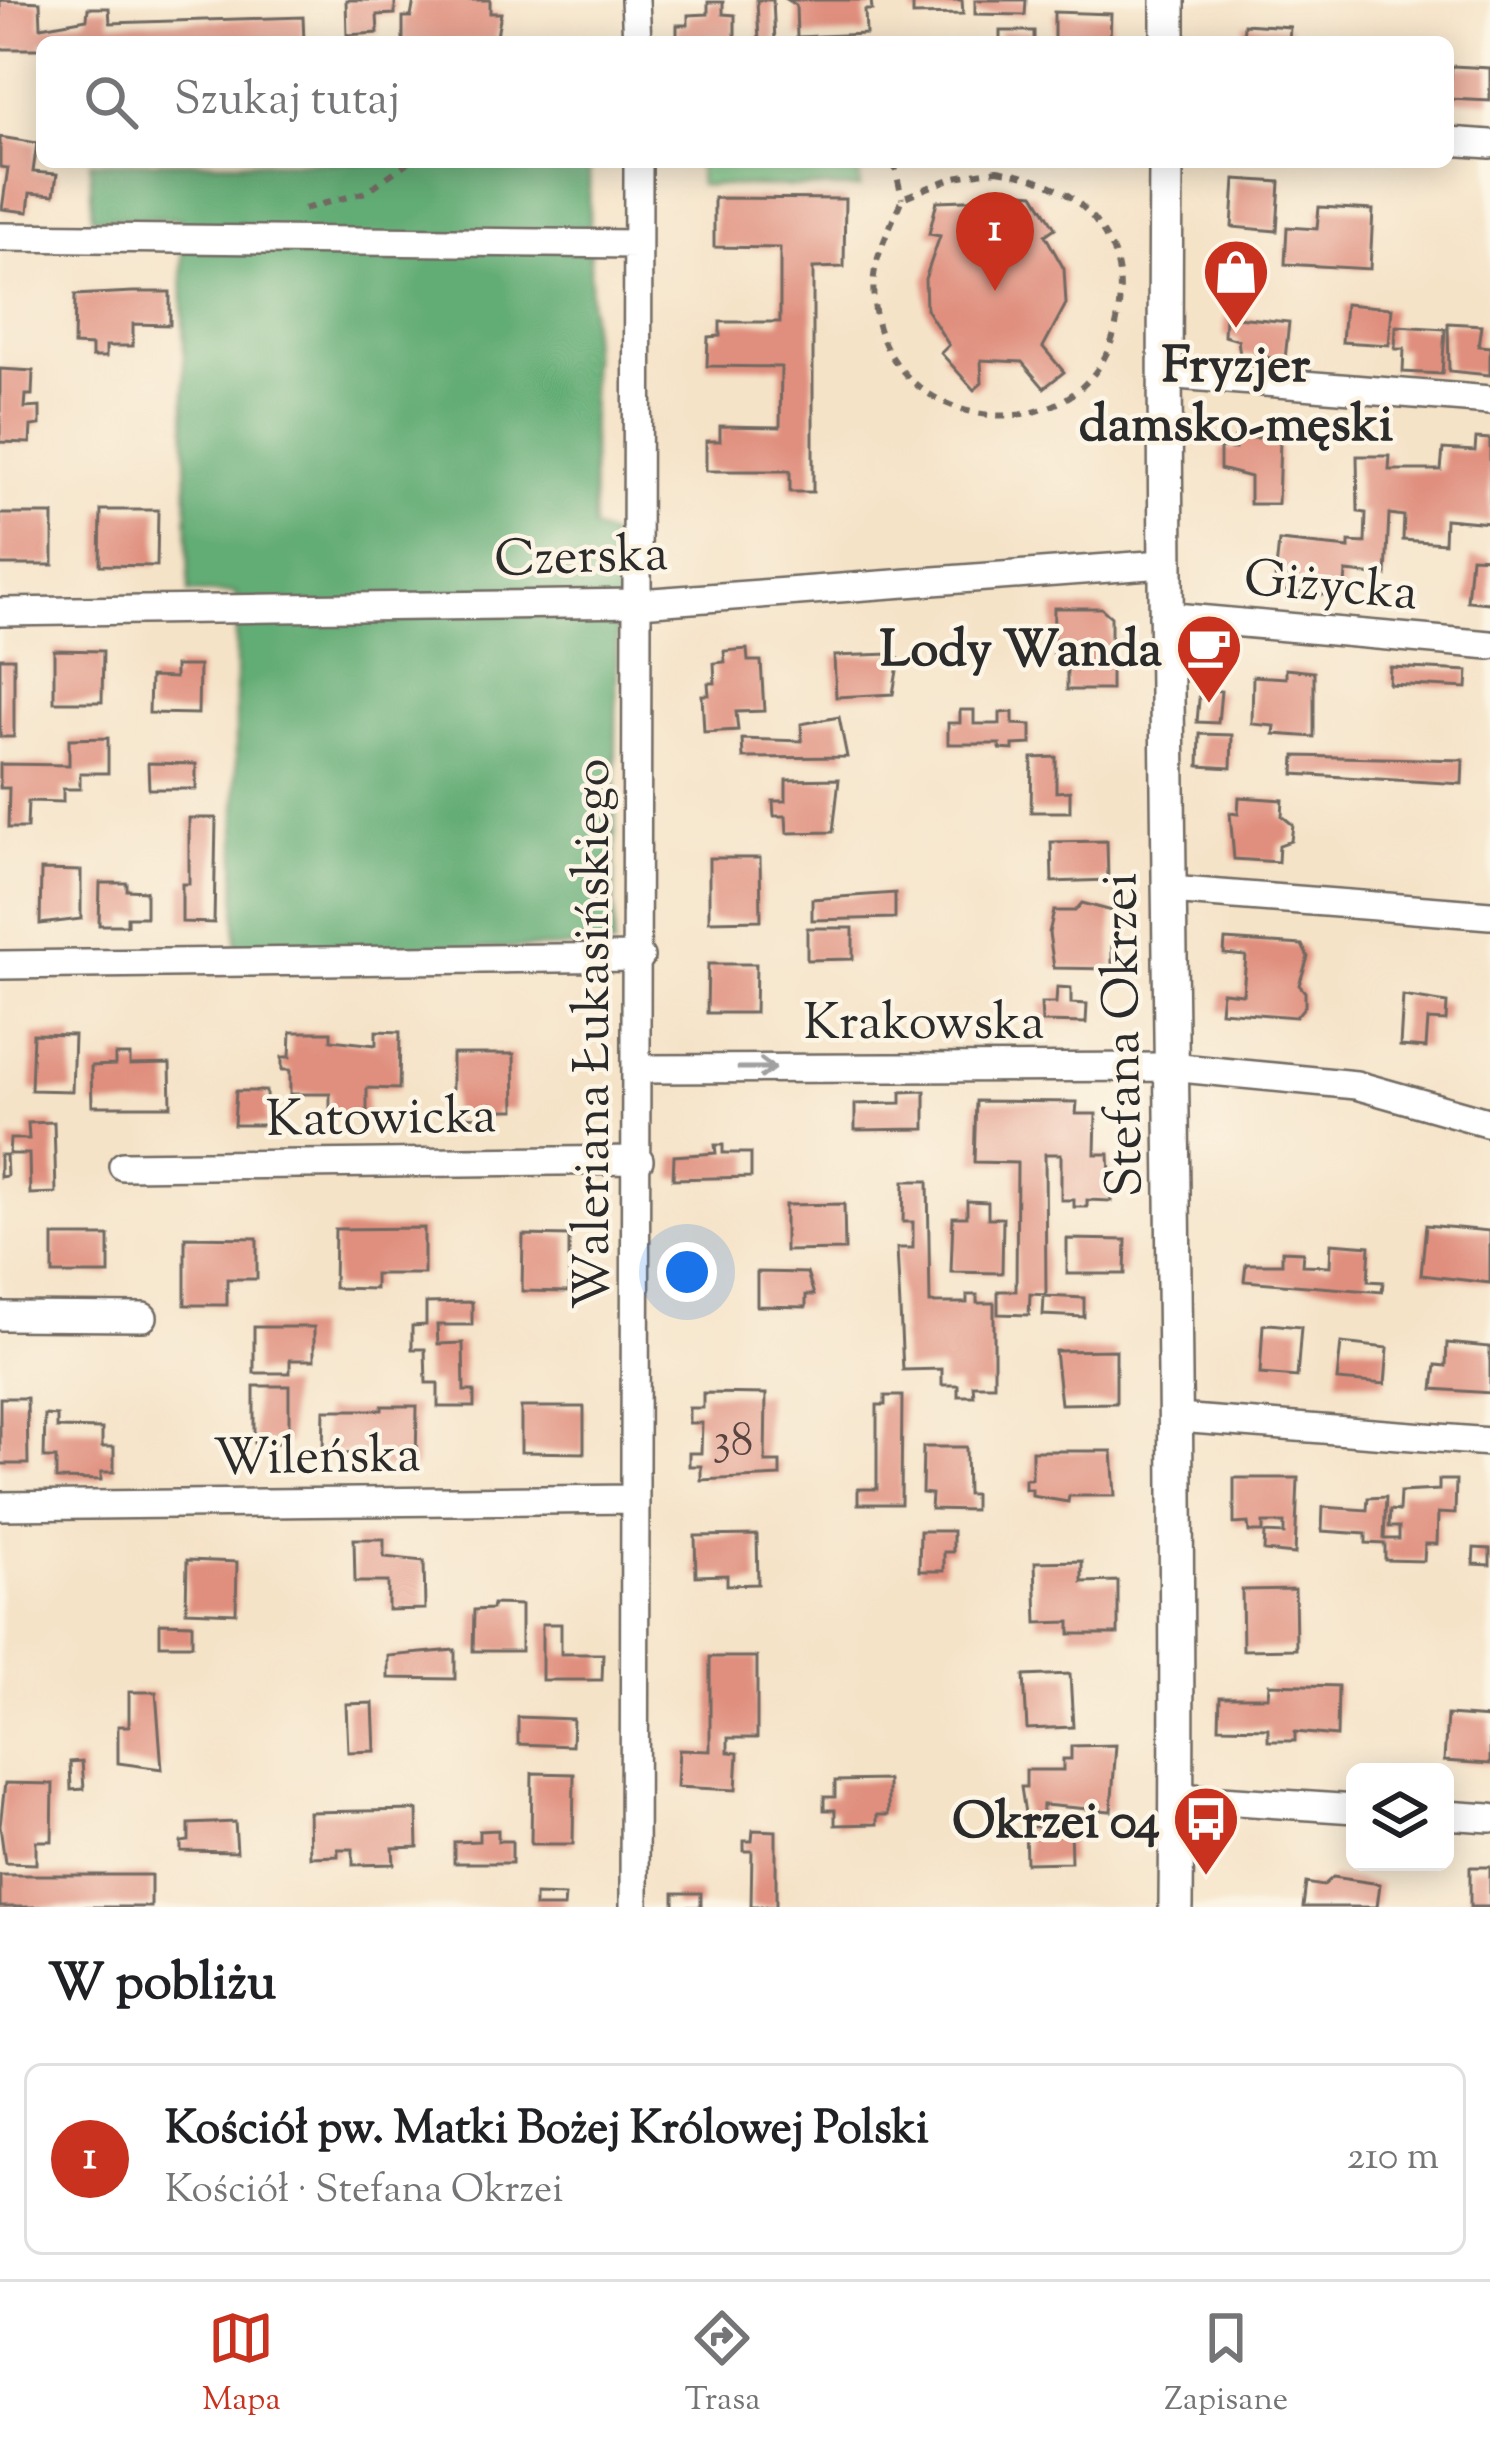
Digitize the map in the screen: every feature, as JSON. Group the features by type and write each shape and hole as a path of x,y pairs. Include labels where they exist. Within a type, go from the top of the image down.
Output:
{"street":[{"path":"635,0 637,36"},
{"path":"1168,0 1168,36"},
{"path":"1454,141 1490,144"},
{"name":"Waleriana Łukasińskiego","path":"634,1907 640,1069 638,168"},
{"name":"Stefana Okrzei","path":"1166,168 1162,616 1178,1418 1176,1907"},
{"path":"0,237 637,244"},
{"path":"1165,374 1490,400"},
{"name":"Czerska","path":"0,612 639,603 1163,564"},
{"name":"Giżycka","path":"1162,616 1490,645"},
{"path":"1170,890 1490,915"},
{"path":"0,965 640,957"},
{"name":"Krakowska","path":"640,1069 1169,1067 1356,1085 1490,1123"},
{"name":"Katowicka","path":"123,1166 639,1160"},
{"path":"0,1316 143,1317"},
{"path":"1178,1418 1490,1442"},
{"name":"Wileńska","path":"0,1506 635,1499"},
{"path":"1177,1797 1346,1808"},
{"path":"1454,1816 1490,1818"}],"path":[{"path":"294,214 366,192 399,168"},
{"path":"895,168 902,198 874,272 874,314 889,355 916,388 953,410 996,418 1051,404 1096,368 1114,334 1121,297 1116,259 1100,224 1073,196 1040,177 997,170 955,177 902,198"}],"green space":[{"path":"90,168 589,168 593,529 618,539 614,947 236,951 236,593 189,593 181,219 92,218"},
{"path":"699,168 858,168 860,188 700,185"}],"building":[{"path":"0,0 40,2 41,27 87,19 88,8 109,8 110,23 303,17 304,36 36,36 36,49 0,49"},
{"path":"346,0 395,0 395,14 377,15 378,33 347,35"},
{"path":"414,0 490,0 490,13 501,13 497,36 403,36 403,17 411,17"},
{"path":"757,0 773,0 775,36 759,36"},
{"path":"788,0 871,0 872,10 865,10 866,34 797,36 796,5"},
{"path":"913,0 962,0 963,14 913,15"},
{"path":"975,0 1026,0 1025,15 975,14"},
{"path":"708,2 723,2 723,14 735,15 735,36 677,36 677,25 688,25 688,15 708,14"},
{"path":"1054,12 1111,14 1110,36 1054,36"},
{"path":"1244,24 1290,27 1289,36 1243,36"},
{"path":"1000,31 1034,31 1034,36 1000,36"},
{"path":"1454,66 1490,68 1490,101 1454,99"},
{"path":"0,137 36,143 33,172 57,174 54,195 30,193 28,212 2,209 8,168 0,167"},
{"path":"1235,179 1280,182 1277,231 1232,227"},
{"path":"995,191 1034,194 1055,228 1045,235 1064,269 1066,304 1043,347 1064,372 1044,388 1022,362 981,360 982,383 974,390 941,353 949,345 926,309 925,279 940,236 929,234 937,201 995,199"},
{"path":"714,198 845,199 844,267 813,268 813,492 790,492 790,471 706,471 706,441 720,441 720,426 780,427 781,367 707,366 708,337 720,336 720,322 780,322 780,248 714,247"},
{"path":"1319,207 1373,210 1370,269 1285,264 1287,227 1317,229"},
{"path":"170,292 170,325 133,324 133,346 106,346 106,357 92,357 92,346 74,345 75,295"},
{"path":"1345,304 1392,308 1389,345 1342,342"},
{"path":"1225,316 1289,322 1285,359 1240,355 1238,340 1224,336"},
{"path":"1448,323 1481,325 1478,346 1490,347 1490,375 1449,371"},
{"path":"1396,326 1445,329 1442,374 1403,372 1404,349 1395,349"},
{"path":"0,369 33,371 32,395 26,395 25,408 40,407 40,425 31,426 30,443 0,442"},
{"path":"1235,438 1280,438 1278,504 1250,504 1250,477 1220,469 1220,448 1235,449"},
{"path":"1476,438 1490,439 1490,523 1445,519 1444,543 1403,540 1404,516 1389,514 1386,576 1346,572 1344,597 1274,590 1279,541 1349,548 1349,542 1365,543 1366,513 1358,512 1357,456 1390,456 1389,470 1441,470 1443,449 1475,451"},
{"path":"101,510 158,510 157,566 100,565"},
{"path":"0,514 53,514 53,565 0,565"},
{"path":"1471,557 1490,558 1490,603 1467,601"},
{"path":"1054,608 1101,608 1111,617 1111,690 1067,690 1067,653 1053,653"},
{"path":"747,649 748,661 761,661 764,711 736,712 738,730 704,732 702,695 709,695 708,683 715,683 714,663 725,662 724,651"},
{"path":"54,650 103,651 102,702 54,702"},
{"path":"891,654 899,659 893,694 836,697 834,656"},
{"path":"0,658 14,658 14,737 0,737"},
{"path":"175,666 199,666 198,714 149,713 150,677 175,678"},
{"path":"1390,667 1468,671 1467,688 1389,684"},
{"path":"1286,669 1314,672 1314,737 1274,734 1275,726 1252,724 1253,676 1286,678"},
{"name":"Lody Wanda","path":"1200,689 1221,691 1218,723 1197,722"},
{"path":"960,710 974,710 974,724 1000,724 1000,713 1013,712 1013,724 1031,725 1031,744 1013,745 1013,750 1000,749 1000,744 948,744 948,723 960,723"},
{"path":"839,717 847,757 743,758 742,739 802,741 801,724"},
{"path":"1200,734 1232,735 1231,768 1199,766"},
{"path":"108,738 108,773 80,773 80,789 63,789 63,802 28,801 27,828 8,828 9,788 0,788 0,764 69,765 69,739"},
{"path":"1295,756 1463,760 1462,784 1294,774"},
{"path":"1056,757 1056,792 1070,791 1070,812 1031,812 1032,758"},
{"path":"148,763 196,764 196,789 149,789"},
{"path":"839,779 833,832 787,833 786,816 774,816 773,801 786,801 786,780"},
{"path":"1239,797 1283,800 1282,816 1293,825 1291,841 1279,845 1278,862 1234,859 1230,813 1238,814"},
{"path":"189,818 216,818 214,923 182,922 182,884 189,884"},
{"path":"1107,841 1108,880 1052,882 1051,842"},
{"path":"709,858 760,858 761,920 709,921"},
{"path":"41,870 81,871 81,919 40,924"},
{"path":"100,883 127,883 127,890 146,891 146,917 127,917 127,925 99,925"},
{"path":"895,893 895,918 812,920 812,899"},
{"path":"1082,903 1112,911 1112,969 1054,968 1049,933 1054,911 1075,911"},
{"path":"807,928 853,928 853,959 807,960"},
{"path":"1225,940 1302,945 1308,957 1299,985 1305,992 1305,1006 1296,1017 1220,1011 1222,992 1243,994 1246,956 1224,954"},
{"path":"708,964 756,964 755,1013 707,1013"},
{"path":"1057,987 1071,988 1071,1003 1087,1004 1086,1023 1042,1022 1041,1003 1056,1003"},
{"path":"1403,996 1447,1003 1446,1021 1428,1020 1426,1048 1400,1046"},
{"path":"376,1031 400,1032 399,1089 367,1088 367,1116 330,1116 330,1094 290,1094 290,1070 282,1070 282,1057 290,1057 291,1032 331,1032 331,1040 376,1045"},
{"path":"33,1034 74,1035 72,1091 31,1090"},
{"path":"452,1054 514,1054 515,1110 496,1110 496,1117 452,1116"},
{"path":"115,1055 130,1055 130,1065 170,1064 171,1106 92,1106 91,1066 115,1065"},
{"path":"236,1091 266,1091 267,1125 234,1125"},
{"path":"925,1091 925,1129 855,1130 855,1104 901,1103 901,1092"},
{"path":"976,1101 1077,1102 1076,1114 1096,1114 1095,1154 1109,1154 1111,1201 1087,1200 1087,1207 1074,1207 1074,1200 1061,1200 1061,1154 1045,1154 1046,1295 1030,1294 1029,1315 998,1314 998,1291 1016,1291 1017,1163 974,1162"},
{"path":"54,1122 56,1193 30,1194 29,1154 9,1154 10,1139 29,1139 28,1123"},
{"path":"715,1145 723,1145 723,1153 751,1153 751,1177 673,1179 674,1156 716,1153"},
{"path":"0,1155 6,1155 7,1176 0,1177"},
{"path":"904,1181 928,1181 930,1303 967,1303 967,1295 977,1295 977,1303 994,1303 994,1385 973,1385 974,1396 958,1396 958,1385 942,1385 942,1369 903,1370 897,1248 913,1248 913,1222 903,1222"},
{"path":"967,1201 988,1202 988,1218 1003,1218 1002,1273 951,1272 953,1217 967,1217"},
{"path":"844,1204 845,1250 785,1251 785,1205"},
{"path":"1426,1225 1490,1231 1490,1283 1421,1275"},
{"path":"424,1228 424,1274 375,1274 375,1289 334,1288 335,1229"},
{"path":"523,1235 569,1236 569,1292 522,1291"},
{"path":"53,1236 109,1236 109,1274 53,1274"},
{"path":"185,1237 257,1238 257,1279 227,1279 227,1305 185,1305"},
{"path":"1067,1239 1126,1240 1125,1274 1067,1274"},
{"path":"1331,1243 1370,1246 1368,1281 1383,1282 1382,1292 1244,1281 1246,1264 1282,1264 1282,1251 1303,1252 1302,1265 1330,1266"},
{"path":"757,1272 807,1273 814,1295 806,1295 806,1307 757,1306"},
{"path":"1044,1296 1084,1298 1084,1317 1043,1315"},
{"path":"472,1302 472,1325 437,1325 438,1344 463,1343 464,1391 474,1391 474,1407 438,1407 438,1383 426,1383 425,1349 412,1349 412,1326 426,1325 426,1303"},
{"path":"1263,1325 1301,1327 1297,1377 1260,1374"},
{"path":"254,1327 314,1327 314,1360 290,1360 290,1373 254,1373"},
{"path":"1341,1343 1388,1348 1385,1384 1337,1380"},
{"path":"1447,1343 1490,1347 1490,1393 1433,1389 1436,1365 1446,1366"},
{"path":"1116,1350 1116,1403 1061,1404 1055,1351"},
{"path":"254,1386 289,1386 289,1443 254,1443"},
{"path":"703,1393 766,1394 765,1462 780,1462 780,1476 701,1480 701,1466 689,1466 689,1453 701,1453 702,1423 689,1423 689,1408 703,1408"},
{"path":"885,1396 902,1396 901,1504 858,1504 858,1489 877,1489 877,1405 885,1405"},
{"path":"0,1398 27,1398 28,1464 0,1464"},
{"path":"382,1406 417,1406 416,1468 381,1469 382,1454 323,1453 324,1410 382,1410"},
{"path":"521,1407 584,1407 584,1453 521,1452"},
{"path":"45,1415 57,1416 57,1428 102,1429 102,1447 114,1447 114,1472 101,1472 101,1480 56,1479 56,1458 44,1458"},
{"path":"923,1447 966,1447 967,1494 974,1494 974,1510 931,1509 932,1494 922,1493"},
{"path":"1032,1451 1112,1451 1115,1496 1069,1496 1068,1502 1032,1496 1032,1489 1025,1489 1025,1479 1032,1479"},
{"path":"1234,1478 1298,1478 1295,1554 1264,1551 1265,1533 1284,1534 1284,1523 1263,1523 1263,1532 1249,1532 1248,1523 1234,1524"},
{"path":"1439,1480 1456,1480 1455,1514 1438,1513 1437,1544 1425,1544 1424,1561 1385,1560 1385,1544 1366,1543 1366,1534 1322,1531 1323,1507 1367,1510 1368,1498 1386,1497 1384,1539 1399,1539 1399,1527 1389,1527 1390,1510 1399,1511 1400,1492 1439,1490"},
{"path":"920,1531 953,1531 953,1552 944,1552 944,1571 919,1571"},
{"path":"757,1535 758,1584 727,1585 727,1575 696,1576 695,1536"},
{"path":"354,1539 384,1539 384,1557 424,1561 425,1609 388,1610 388,1582 355,1582"},
{"path":"1474,1548 1490,1549 1490,1565 1473,1564"},
{"path":"187,1560 237,1562 236,1613 186,1611"},
{"path":"1082,1561 1082,1582 1118,1581 1118,1634 1070,1634 1070,1622 1037,1623 1035,1562"},
{"path":"1295,1589 1296,1649 1243,1650 1242,1590"},
{"path":"493,1604 521,1605 521,1651 473,1651 474,1610 492,1609"},
{"path":"160,1623 192,1624 192,1645 160,1645"},
{"path":"542,1624 561,1624 561,1654 603,1654 602,1680 542,1680"},
{"path":"455,1650 455,1679 388,1678 388,1656"},
{"path":"710,1657 757,1657 757,1738 728,1738 728,1752 738,1753 736,1790 677,1787 679,1750 710,1751"},
{"path":"1070,1674 1073,1727 1027,1729 1024,1676"},
{"path":"1269,1684 1338,1686 1337,1736 1295,1732 1295,1741 1268,1741 1268,1728 1219,1727 1220,1697 1268,1697"},
{"path":"129,1692 156,1692 162,1769 118,1763 118,1726 129,1726"},
{"path":"373,1703 375,1751 348,1752 346,1704"},
{"path":"1447,1715 1490,1718 1490,1764 1444,1761"},
{"path":"518,1717 573,1719 572,1746 518,1744"},
{"path":"1116,1745 1111,1811 1043,1805 1042,1820 1026,1820 1021,1787 1026,1787 1026,1770 1063,1770 1063,1759 1071,1759 1071,1746"},
{"path":"82,1761 84,1789 71,1790 70,1762"},
{"path":"532,1773 574,1774 573,1844 531,1844"},
{"path":"888,1780 888,1815 877,1815 877,1824 835,1825 835,1810 824,1810 824,1797 835,1797 835,1781"},
{"path":"5,1783 53,1784 52,1841 36,1841 36,1864 5,1863 0,1826"},
{"path":"417,1810 418,1847 393,1848 394,1864 353,1865 353,1849 338,1849 338,1856 310,1857 309,1812"},
{"path":"235,1822 237,1852 181,1851 181,1842 189,1841 189,1824"},
{"path":"1070,1826 1071,1862 1026,1863 1025,1827"},
{"path":"498,1830 498,1841 512,1841 512,1863 454,1863 454,1842 479,1841 479,1831"},
{"path":"753,1830 776,1831 776,1907 751,1907 752,1851 744,1851 744,1841 752,1841"},
{"path":"1470,1867 1490,1867 1490,1907 1470,1907"},
{"path":"0,1875 151,1875 151,1907 0,1907"},
{"path":"1333,1877 1380,1884 1377,1907 1303,1907 1306,1883 1323,1886"},
{"path":"674,1893 701,1893 701,1907 674,1907"},
{"path":"535,1895 565,1896 564,1907 535,1907"}],"place":[{"name":"Kościół pw. Matki Bożej Królowej Polski","path":"995,291"},
{"name":"Fryzjer damsko-męski","path":"1236,331"},
{"name":"Lody Wanda","path":"1209,706"},
{"name":"Okrzei 04","path":"1206,1878"}]}
